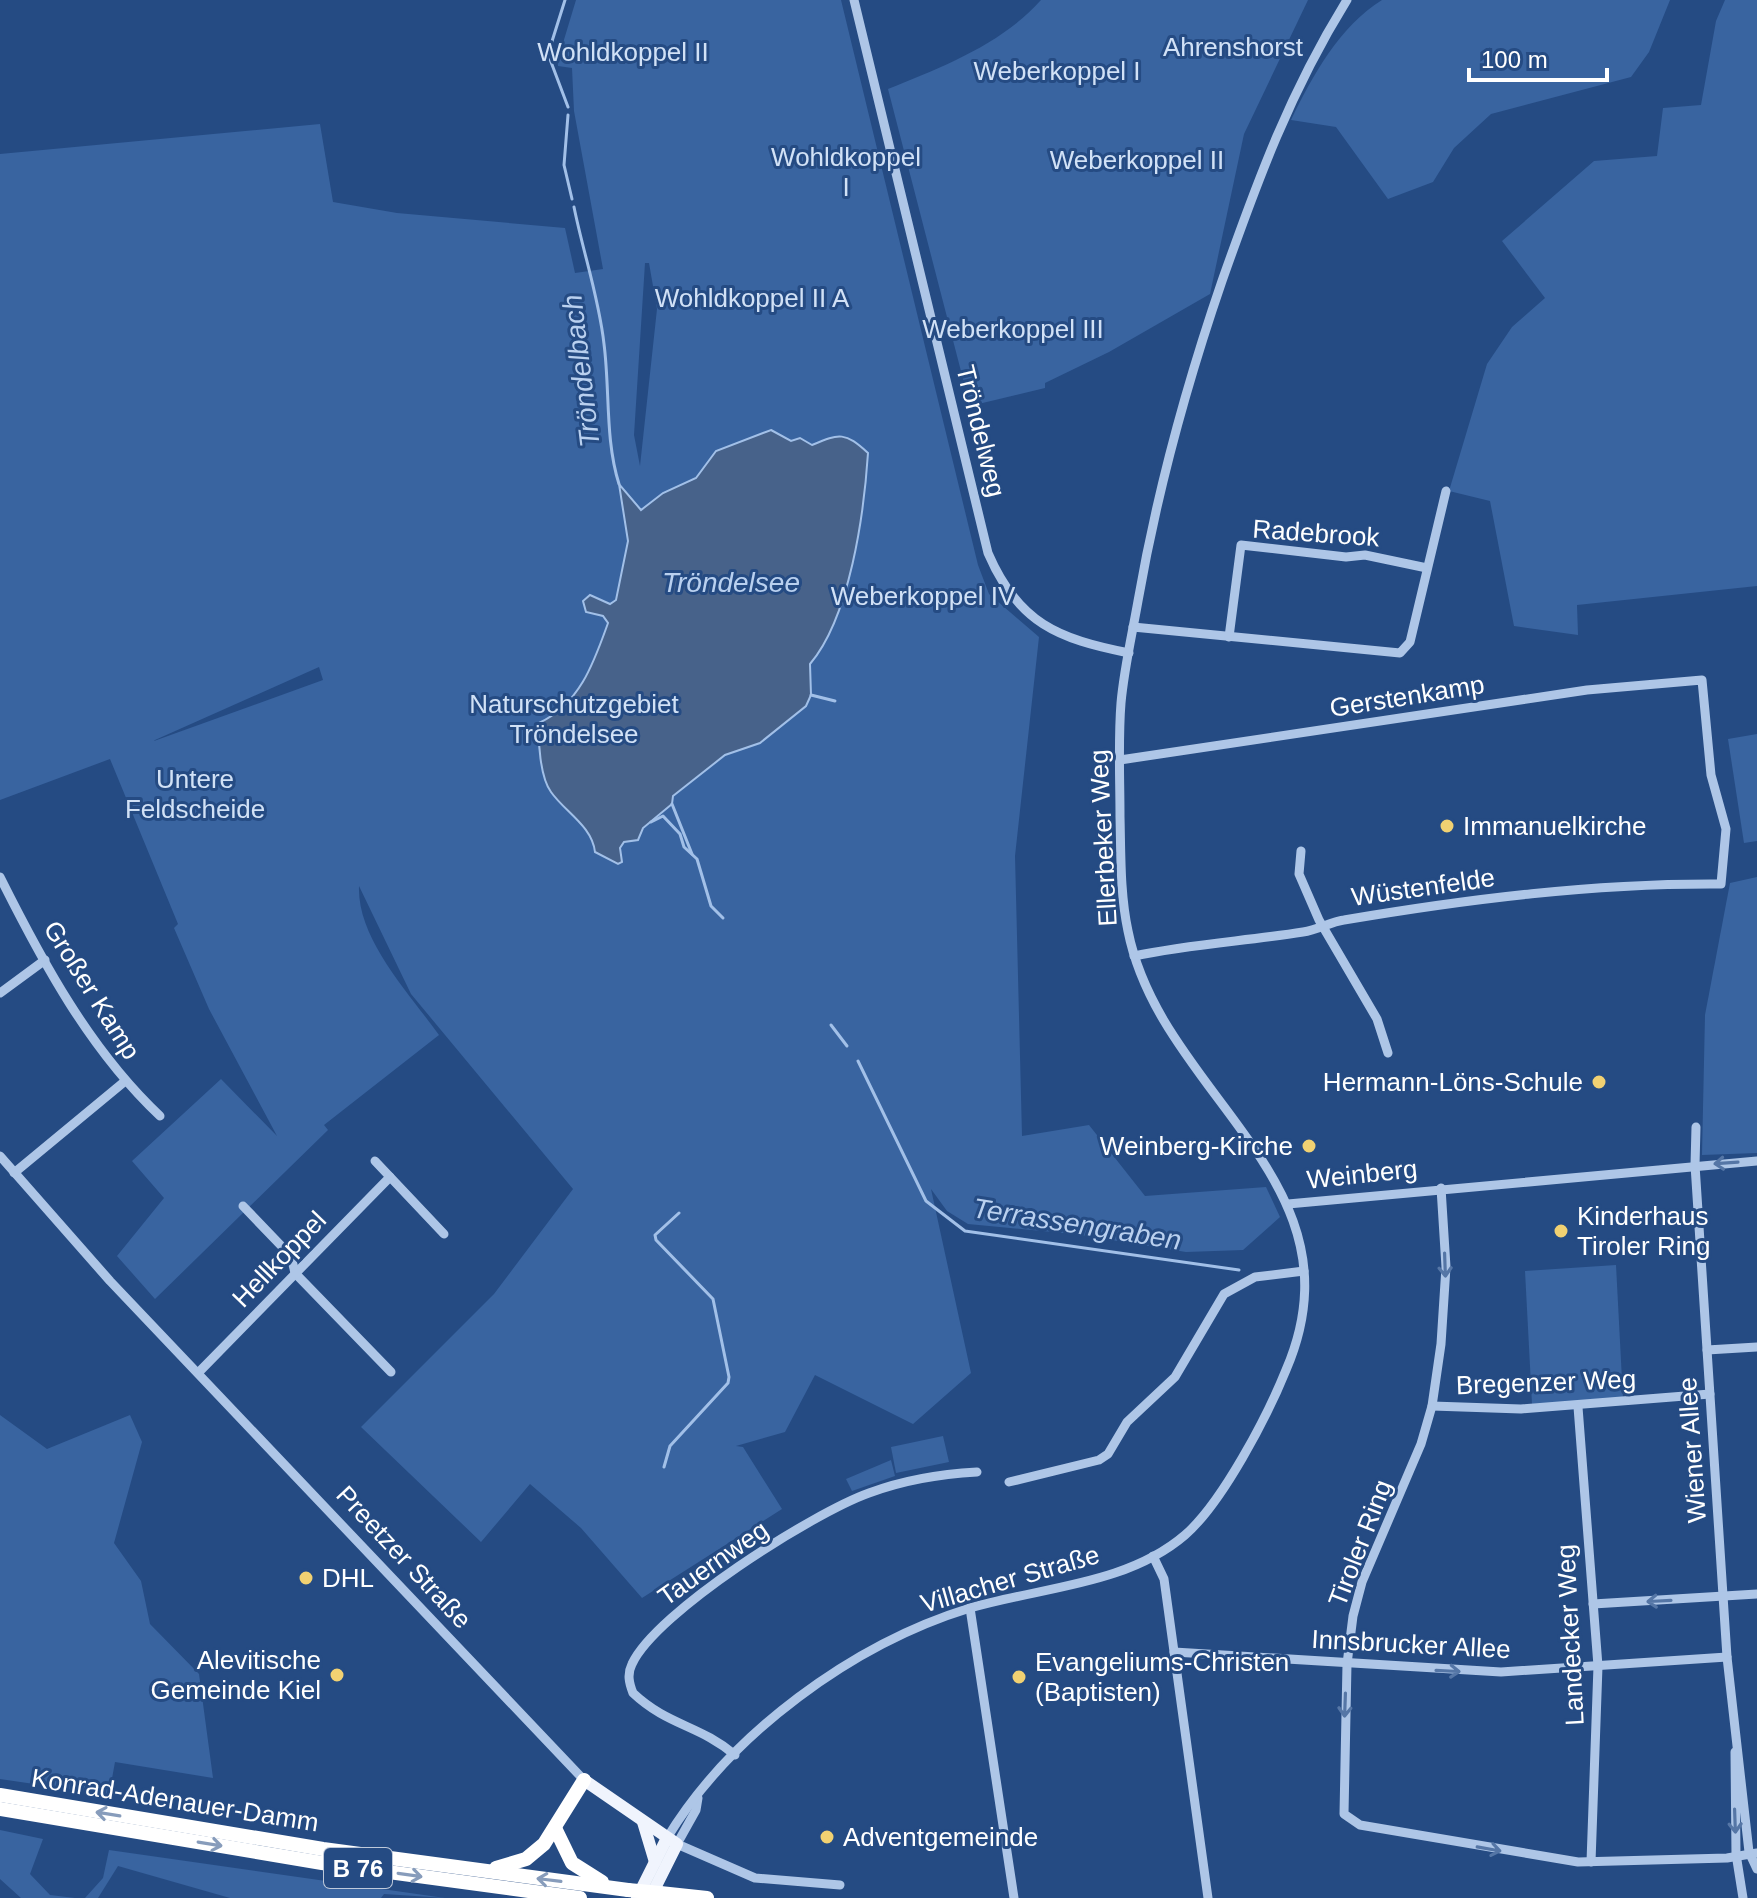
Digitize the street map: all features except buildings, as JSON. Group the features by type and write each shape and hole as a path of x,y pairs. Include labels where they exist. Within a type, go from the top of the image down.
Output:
{"highway":[{"path":"503,1898 481,1878 526,1859 555,1828 559,1814 584,1780"},
{"name":"Konrad-Adenauer-Damm","path":"0,1795 580,1898"},
{"name":"Konrad-Adenauer-Damm","path":"0,1809 481,1878 628,1892"},
{"path":"555,1828 572,1863 582,1873 628,1892"},
{"name":"B 76","path":"628,1892 707,1898"}],"main road":[{"name":"Preetzer Straße","path":"584,1780 672,1841"},
{"path":"643,1822 655,1862"},
{"path":"628,1892 672,1841"},
{"path":"655,1896 672,1841"}],"street":[{"name":"Tröndelweg","path":"854,0 992,563 1009,593 1035,620 1076,642 1129,653"},
{"name":"Ellerbeker Weg","path":"1153,1556 1182,1538 1210,1507 1286,1371 1304,1318 1304,1271 1288,1204 1259,1153 1167,1030 1134,956 1123,896 1121,709 1157,496 1215,302 1281,120 1302,75 1347,0"},
{"path":"1133,627 1400,653 1410,642 1446,491"},
{"name":"Radebrook","path":"1229,637 1241,545 1346,557 1365,555 1427,568"},
{"name":"Gerstenkamp","path":"1120,760 1587,690 1702,680 1711,775 1726,829 1721,884"},
{"path":"1301,851 1299,874 1324,927 1377,1019 1388,1053"},
{"name":"Großer Kamp","path":"0,877 91,1037 124,1082 160,1116"},
{"name":"Wüstenfelde","path":"1134,956 1324,927 1340,920 1577,890 1721,884"},
{"path":"0,993 45,960"},
{"path":"14,1173 124,1082"},
{"name":"Wiener Allee","path":"1696,1127 1695,1165 1727,1657 1757,1869"},
{"name":"Preetzer Straße","path":"0,1156 110,1281 584,1780"},
{"path":"375,1161 444,1234"},
{"path":"1441,1188 1757,1161"},
{"name":"Hellkoppel","path":"199,1372 390,1177"},
{"name":"Weinberg","path":"1288,1204 1441,1188"},
{"name":"Tiroler Ring","path":"1441,1188 1445,1306 1432,1406 1409,1476 1362,1582 1347,1664 1342,1809 1351,1821 1486,1849 1591,1862 1727,1858 1753,1853"},
{"path":"243,1206 291,1256 295,1273 391,1372"},
{"path":"1009,1482 1099,1460 1108,1454 1119,1430 1175,1377 1224,1294 1255,1277 1304,1271"},
{"path":"1707,1350 1757,1347"},
{"name":"Bregenzer Weg","path":"1432,1406 1578,1407 1710,1394"},
{"name":"Landecker Weg","path":"1578,1407 1598,1666 1591,1862"},
{"name":"Tauernweg","path":"735,1755 709,1735 667,1720 633,1693 630,1667 647,1643 665,1622 711,1585 848,1502 901,1482 977,1472"},
{"path":"1153,1556 1164,1579 1208,1898"},
{"name":"Villacher Straße","path":"672,1841 689,1805 735,1755 789,1706 844,1665 927,1623 970,1608 1099,1577 1153,1556"},
{"path":"1593,1604 1757,1594"},
{"path":"970,1608 1013,1893"},
{"name":"Innsbrucker Allee","path":"1174,1652 1501,1672 1727,1657"},
{"name":"Wiener Allee","path":"1736,1732 1736,1854 1743,1898"},
{"name":"Preetzer Straße","path":"672,1841 755,1878 840,1885"}],"green space":[{"path":"576,0 841,0 978,565 989,594 1039,637 1015,856 1022,1136 1089,1125 1145,1196 1266,1187 1280,1217 1243,1250 1186,1252 1074,1234 968,1224 947,1211 931,1189 971,1373 913,1424 815,1375 785,1432 736,1446 743,1447 782,1509 642,1598 581,1528 530,1484 481,1542 361,1427 494,1294 573,1189 411,994 359,886 366,926 376,945 387,965 439,1035 324,1125 328,1130 155,1299 117,1256 164,1198 132,1161 221,1079 277,1136 209,1009 174,928 178,924 110,759 0,800 0,154 320,124 333,202 397,213 565,228 575,273 603,269 574,111 572,68 558,66 556,44 563,43","holes":["645,263 649,263 657,309 640,466 634,435","319,667 323,680 154,741 155,740"]},
{"path":"1041,0 1308,0 1244,134 1210,294 1109,352 1045,383 1045,388 970,406 888,89 990,42"},
{"path":"1382,0 1670,0 1649,52 1631,77 1491,114 1454,148 1433,182 1388,199 1336,127 1291,120 1318,69 1340,38"},
{"path":"1725,0 1757,0 1757,586 1577,605 1578,635 1514,626 1490,501 1449,491 1487,364 1512,327 1545,298 1502,241 1594,161 1657,156 1663,108 1701,105 1716,21"},
{"path":"1757,734 1757,841 1744,843 1728,739"},
{"path":"1757,877 1757,1153 1702,1155 1705,1015 1730,883"},
{"path":"1616,1265 1623,1399 1532,1404 1525,1271"},
{"path":"0,1415 47,1449 130,1415 142,1442 114,1543 141,1581 150,1624 199,1674 213,1778 115,1762 109,1795 0,1779"},
{"path":"943,1436 949,1462 896,1473 891,1447"},
{"path":"891,1460 895,1476 852,1491 846,1479"},
{"path":"0,1830 43,1839 30,1874 50,1895 75,1898 21,1898 0,1879"},
{"path":"109,1850 445,1898 384,1894 381,1898 230,1898 118,1866 98,1898 85,1898 103,1878"}],"water":[{"name":"Tröndelsee","path":"771,430 791,441 800,438 812,445 829,438 848,438 868,453 863,505 852,564 835,620 810,664 811,695 806,706 760,743 725,755 673,796 672,804 643,828 638,840 624,842 620,848 622,862 618,864 595,852 589,834 547,785 539,749 539,723 565,705 584,680 608,623 603,616 586,612 583,601 590,595 610,604 616,600 628,541 619,484 641,510 663,493 696,478 716,451"}],"waterway":[{"name":"Tröndelbach","path":"565,0 548,54 568,107"},
{"name":"Tröndelbach","path":"568,115 564,165 572,199"},
{"name":"Tröndelbach","path":"574,207 602,327 608,415 619,484"},
{"path":"811,695 835,701"},
{"path":"672,804 692,854"},
{"name":"Terrassengraben","path":"651,822 663,816 680,834 684,847 697,859 711,906 723,918"},
{"name":"Terrassengraben","path":"831,1025 847,1046"},
{"name":"Terrassengraben","path":"858,1061 926,1201 965,1231 1239,1270"},
{"path":"664,1467 670,1446 728,1383 729,1377 713,1299 656,1240 655,1235 679,1213"}],"place":[{"name":"Immanuelkirche","path":"1447,826"},
{"name":"Hermann-Löns-Schule","path":"1599,1082"},
{"name":"Weinberg-Kirche","path":"1309,1146"},
{"name":"Kinderhaus Tiroler Ring","path":"1561,1231"},
{"name":"DHL","path":"306,1578"},
{"name":"Alevitische Gemeinde Kiel","path":"337,1675"},
{"name":"Evangeliums-Christen (Baptisten)","path":"1019,1677"},
{"name":"Adventgemeinde","path":"827,1837"}],"park label":[{"name":"Ahrenshorst","path":"1233,47"},
{"name":"Wohldkoppel II","path":"623,52"},
{"name":"Weberkoppel I","path":"1057,71"},
{"name":"Weberkoppel II","path":"1137,160"},
{"name":"Wohldkoppel I","path":"846,172"},
{"name":"Wohldkoppel II A","path":"752,298"},
{"name":"Weberkoppel III","path":"1013,329"},
{"name":"Weberkoppel IV","path":"923,596"},
{"name":"Naturschutzgebiet Tröndelsee","path":"574,719"},
{"name":"Untere Feldscheide","path":"195,794"}]}
